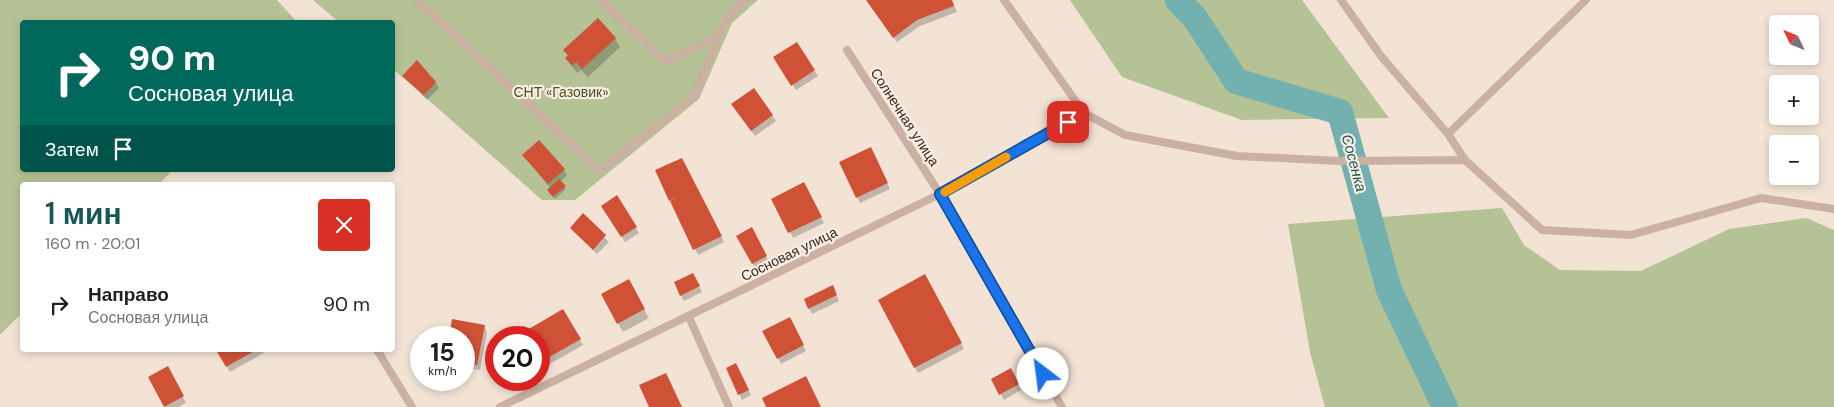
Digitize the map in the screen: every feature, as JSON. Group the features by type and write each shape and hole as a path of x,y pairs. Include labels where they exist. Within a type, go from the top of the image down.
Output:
{"lane":[{"path":"418,0 600,171 696,95 718,36 728,16 745,0"},
{"path":"601,0 666,62 718,36"},
{"path":"1004,0 1084,113 1125,135 1228,155 1340,161 1465,160"},
{"path":"1341,0 1381,56 1448,134 1465,160 1542,230 1631,235 1761,198 1834,209"},
{"path":"1448,134 1586,0"},
{"name":"Солнечная улица","path":"846,50 940,194 1062,407"},
{"name":"Сосновая улица","path":"500,407 940,194 1084,113"},
{"path":"689,317 729,407"},
{"path":"378,352 412,407"}],"green space":[{"path":"0,0 277,0 295,20 20,20 20,172 171,172 161,182 20,182 20,315 0,335"},
{"name":"СНТ «Газовик»","path":"313,0 758,0 732,23 699,99 575,200 542,200 395,71 395,20 337,20"},
{"path":"1070,0 1302,0 1389,118 1242,120 1122,77"},
{"path":"1502,208 1524,245 1560,270 1641,271 1729,229 1806,218 1834,230 1834,407 1325,407 1310,352 1288,224"}],"building":[{"path":"866,0 952,0 954,6 917,20 893,38"},
{"path":"598,18 616,38 582,69 576,62 572,66 565,58 568,55 563,50"},
{"path":"797,42 815,70 791,86 773,57"},
{"path":"417,60 436,82 424,95 402,76"},
{"path":"754,88 773,115 751,131 731,104"},
{"path":"539,140 565,169 548,184 522,155"},
{"path":"871,147 888,183 856,198 839,162"},
{"path":"682,158 722,236 693,250 670,201 679,196 669,201 655,170"},
{"path":"559,179 566,186 553,197 547,190"},
{"path":"804,182 822,217 788,233 771,199"},
{"path":"617,195 637,227 621,237 601,206"},
{"path":"583,213 606,235 593,250 570,228"},
{"path":"752,227 767,256 752,264 736,236"},
{"path":"693,273 700,286 680,296 674,282"},
{"path":"925,274 962,343 914,368 878,300"},
{"path":"629,279 645,309 617,324 601,294"},
{"path":"833,285 837,295 808,309 804,299"},
{"path":"563,309 581,339 550,357 550,326 534,326"},
{"path":"790,317 804,345 777,359 762,331"},
{"path":"452,319 485,325 477,365 475,365 475,326 451,326"},
{"path":"217,352 252,352 226,367"},
{"path":"736,363 749,390 738,395 726,368"},
{"path":"168,366 184,396 164,407 148,377"},
{"path":"1011,368 1019,384 999,395 991,379"},
{"path":"666,373 682,407 649,407 639,385"},
{"path":"806,376 821,407 766,407 762,398"}],"waterway":[{"name":"Сосенка","path":"1178,0 1195,18 1236,81 1340,112 1389,290 1445,407"}],"slow traffic":[{"path":"945,192 1006,157"}],"route":[{"path":"1043,374 940,194 1068,122"}]}
